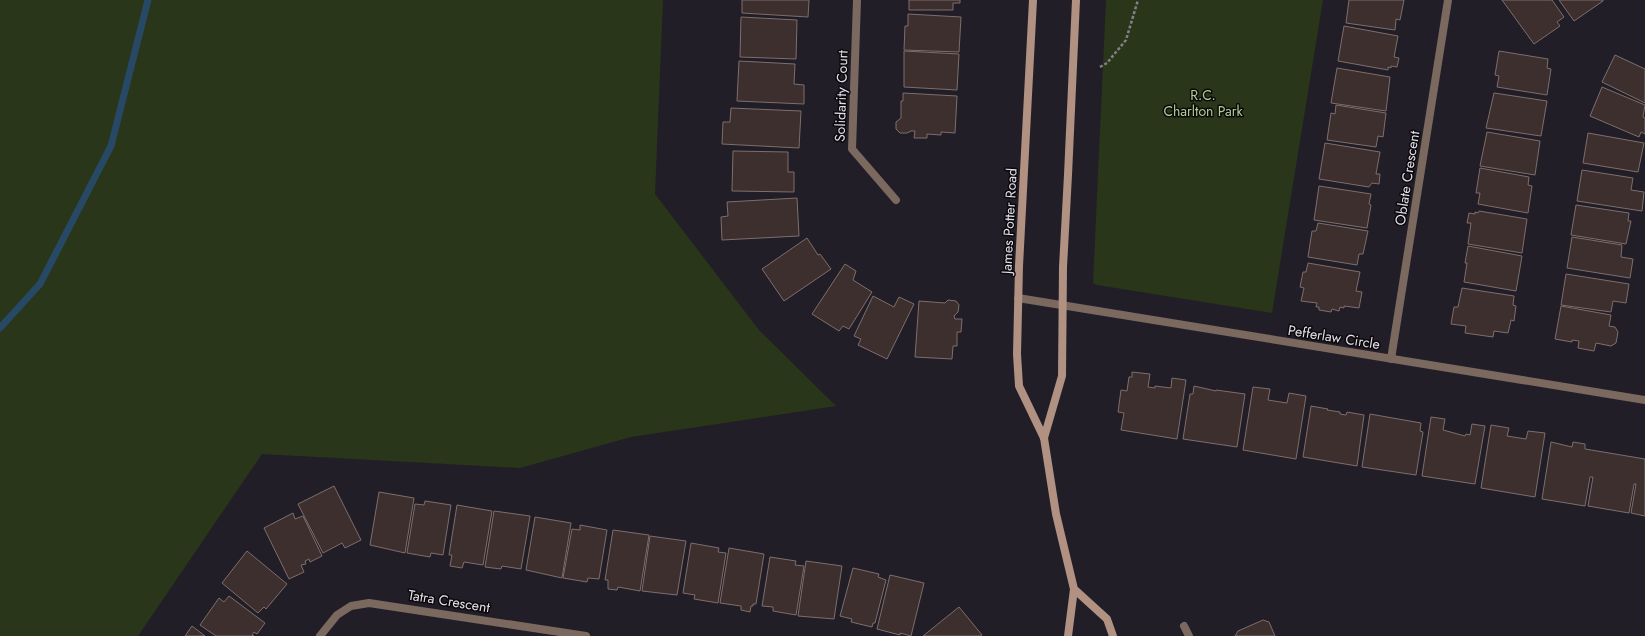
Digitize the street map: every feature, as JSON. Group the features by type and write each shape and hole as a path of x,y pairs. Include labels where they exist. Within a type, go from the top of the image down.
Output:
{"main road":[{"name":"James Potter Road","path":"1033,0 1018,298 1017,354 1019,386 1044,438 1056,514 1074,589 1068,636"},
{"name":"James Potter Road","path":"1044,438 1062,376 1062,267 1076,0"},
{"path":"1074,589 1107,619 1113,636"}],"street":[{"name":"Solidarity Court","path":"858,0 852,149 896,200"},
{"name":"Oblate Crescent","path":"1391,359 1448,0"},
{"name":"Pefferlaw Circle","path":"1018,298 1645,400"},
{"name":"Tatra Crescent","path":"320,636 337,615 351,606 369,603 586,636"},
{"path":"1184,626 1188,636"}],"path":[{"path":"1100,67 1107,63 1126,40 1138,0"}],"green space":[{"path":"0,0 663,0 655,194 759,330 836,406 631,437 520,468 262,454 138,636 0,636"},
{"name":"R.C. Charlton Park","path":"1106,0 1323,0 1272,313 1097,285 1093,283"}],"building":[{"path":"742,0 809,0 808,17 742,13"},
{"path":"909,0 960,0 960,3 953,3 953,10 909,10"},
{"path":"1349,0 1404,0 1400,20 1396,19 1395,30 1346,23"},
{"path":"1502,0 1552,0 1564,17 1557,22 1560,26 1534,44"},
{"path":"1559,0 1603,0 1603,1 1574,21"},
{"path":"908,14 961,17 959,52 904,50 905,26 908,26"},
{"path":"741,17 797,20 796,59 740,57"},
{"path":"1344,26 1398,36 1394,57 1399,58 1397,67 1388,67 1388,70 1338,61"},
{"path":"904,51 959,54 957,90 904,87"},
{"path":"1499,51 1548,59 1547,68 1551,69 1547,95 1497,87 1499,76 1495,75"},
{"path":"1615,55 1645,69 1645,103 1602,82"},
{"path":"739,61 795,64 794,84 804,85 804,104 737,101"},
{"path":"1337,68 1390,77 1386,111 1331,103"},
{"path":"1602,87 1645,105 1643,117 1645,118 1645,134 1641,132 1639,137 1590,116"},
{"path":"903,93 957,96 955,133 941,132 941,135 927,134 927,138 914,138 915,131 900,133 896,129 896,122 901,118 901,101 903,101"},
{"path":"1494,93 1547,101 1541,136 1486,128"},
{"path":"1336,105 1386,113 1383,137 1378,136 1376,147 1327,140 1331,113 1335,114"},
{"path":"731,108 801,111 799,148 722,144 723,122 730,122"},
{"path":"1487,132 1540,141 1535,175 1480,166"},
{"path":"1588,133 1644,143 1638,172 1583,163"},
{"path":"1325,143 1380,152 1376,174 1380,174 1379,184 1372,183 1369,187 1319,179"},
{"path":"733,151 788,152 788,172 794,172 794,192 732,191"},
{"path":"1480,168 1529,177 1528,185 1532,186 1528,213 1478,204 1480,193 1476,193"},
{"path":"1582,170 1633,178 1631,190 1644,192 1642,211 1577,201"},
{"path":"1319,186 1371,194 1369,204 1371,205 1367,228 1314,220"},
{"path":"797,198 799,236 722,240 721,217 728,216 727,202"},
{"path":"1576,205 1629,213 1628,221 1631,221 1626,244 1571,235"},
{"path":"1479,211 1527,219 1522,253 1468,244 1471,223 1467,223 1469,213 1475,214 1475,212 1478,213"},
{"path":"1318,223 1368,231 1363,254 1359,254 1357,265 1308,257 1312,231 1316,231"},
{"path":"1572,237 1622,245 1621,257 1633,259 1630,278 1567,268"},
{"path":"807,238 818,255 820,254 831,269 784,301 762,269"},
{"path":"1468,246 1522,256 1516,291 1464,282"},
{"path":"1308,263 1360,272 1356,291 1362,292 1359,308 1344,306 1344,308 1340,307 1339,311 1332,309 1331,312 1319,310 1319,307 1316,307 1317,303 1301,301 1304,288 1300,287 1303,272 1306,272"},
{"path":"845,264 856,271 853,280 872,292 849,329 843,326 839,331 812,314"},
{"path":"1566,274 1629,284 1626,303 1613,301 1611,312 1561,305"},
{"path":"1462,288 1514,296 1513,305 1516,306 1514,321 1511,320 1508,333 1494,331 1493,337 1465,333 1466,326 1451,324 1454,307 1458,307"},
{"path":"873,296 894,307 899,297 914,304 887,359 858,345 861,339 854,336"},
{"path":"948,300 956,301 959,305 958,312 954,316 955,319 962,319 961,332 957,332 957,346 953,346 952,359 915,357 919,301 945,303"},
{"path":"1561,306 1611,315 1609,326 1615,327 1618,332 1616,343 1611,346 1596,343 1594,351 1578,348 1579,341 1572,340 1572,342 1555,339"},
{"path":"1132,372 1150,374 1148,387 1155,388 1155,386 1171,388 1172,378 1186,380 1177,439 1121,430 1124,413 1118,412 1121,390 1127,391 1129,377 1132,377"},
{"path":"1194,386 1216,391 1245,394 1237,447 1183,439 1190,394 1193,394"},
{"path":"1253,387 1270,389 1268,400 1287,403 1289,393 1306,396 1296,459 1243,450"},
{"path":"1311,406 1340,412 1340,414 1346,415 1347,412 1364,415 1357,466 1303,457"},
{"path":"1370,414 1421,423 1420,431 1423,432 1416,475 1362,467"},
{"path":"1431,417 1445,419 1443,430 1465,436 1466,434 1470,435 1472,424 1485,426 1475,484 1422,476"},
{"path":"1491,425 1509,428 1507,436 1526,439 1528,431 1545,433 1535,497 1481,488"},
{"path":"1551,442 1572,447 1573,442 1585,444 1585,449 1645,459 1645,516 1631,513 1636,484 1634,484 1629,513 1588,506 1593,477 1590,477 1585,506 1542,499"},
{"path":"334,486 361,540 345,548 342,543 323,553 298,504"},
{"path":"379,492 414,498 405,553 370,545"},
{"path":"425,501 451,505 443,555 431,553 430,557 407,553 415,504 424,505"},
{"path":"457,505 492,511 483,565 464,562 462,568 450,566 452,555 449,555"},
{"path":"494,511 530,516 521,569 502,566 501,569 485,567"},
{"path":"293,513 295,519 303,516 322,556 310,562 309,559 305,561 306,564 301,565 304,572 289,579 264,528"},
{"path":"535,517 571,523 562,578 526,570"},
{"path":"580,525 607,530 599,579 588,578 587,582 563,578 572,529 580,530"},
{"path":"613,530 649,535 640,591 618,587 617,590 608,589 608,580 605,580"},
{"path":"650,536 686,541 677,595 642,591"},
{"path":"691,543 719,548 718,552 726,553 718,603 694,599 695,595 683,593"},
{"path":"729,548 764,554 756,604 751,606 750,612 741,610 741,606 720,603"},
{"path":"247,551 287,584 266,609 264,607 258,613 222,583"},
{"path":"770,557 796,561 795,565 804,566 796,615 773,611 773,607 762,606"},
{"path":"806,561 842,566 834,619 798,616"},
{"path":"853,568 879,574 878,577 886,580 875,623 873,623 872,627 851,622 852,619 840,616"},
{"path":"890,575 924,583 911,636 900,633 900,635 877,629"},
{"path":"229,596 265,623 257,634 254,632 252,635 254,636 216,636 200,625 219,598 224,602"},
{"path":"959,607 982,635 923,636"},
{"path":"1263,620 1269,622 1275,636 1235,636 1238,631"},
{"path":"192,626 205,636 185,636"}],"waterway":[{"path":"0,328 40,284 111,146 148,0"}]}
